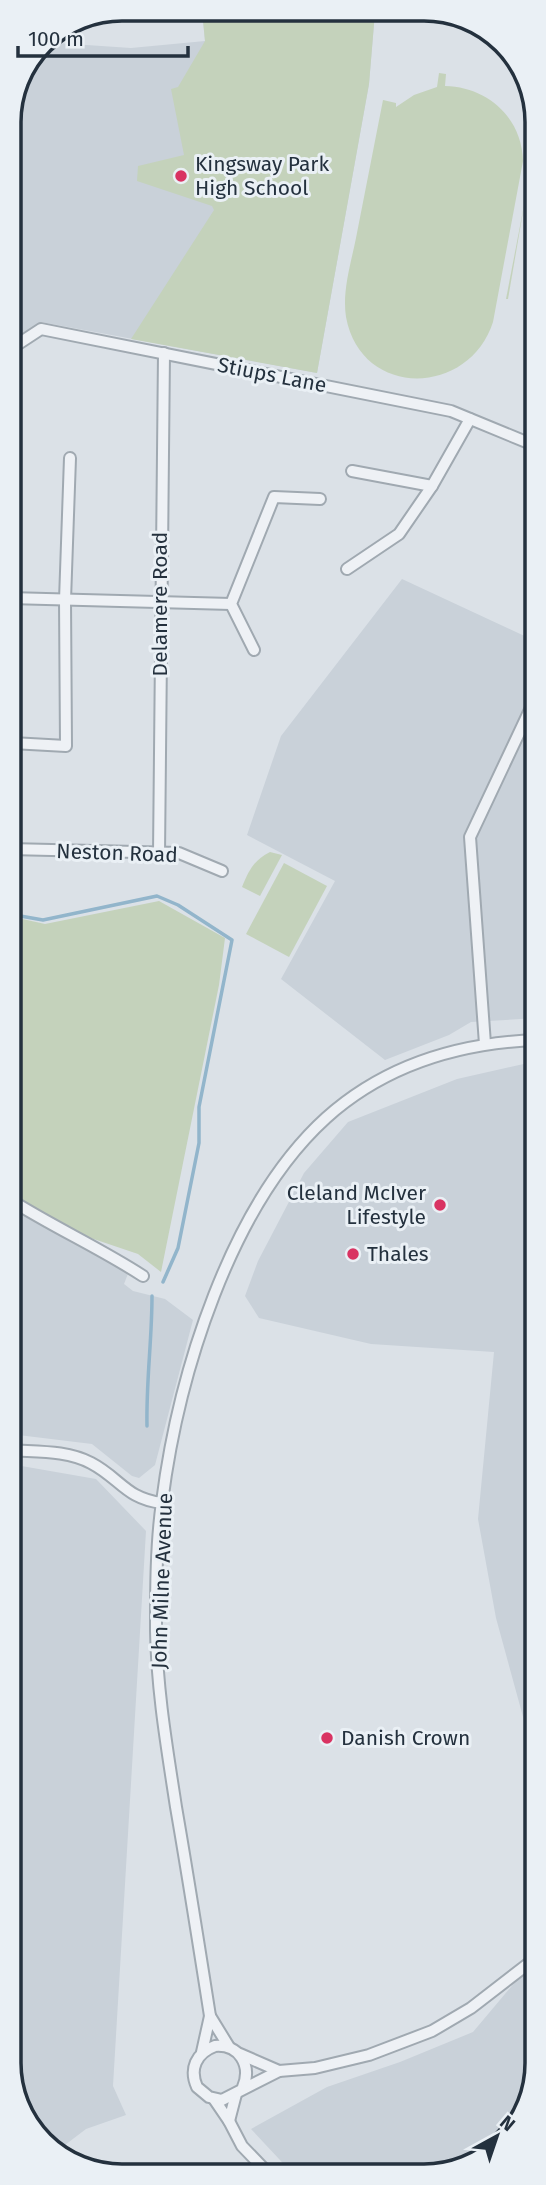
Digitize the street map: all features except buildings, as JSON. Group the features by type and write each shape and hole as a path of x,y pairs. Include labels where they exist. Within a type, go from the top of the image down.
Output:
{"street":[{"name":"Stiups Lane","path":"21,342 41,329 163,353 451,411 525,442"},
{"name":"Delamere Road","path":"159,854 163,353"},
{"path":"347,569 399,534 432,486 470,419"},
{"path":"21,744 66,746 65,600 70,458"},
{"path":"352,471 432,486"},
{"path":"254,650 231,604 274,497 320,499"},
{"path":"21,598 231,604"},
{"path":"485,1044 470,837 525,722"},
{"name":"Neston Road","path":"21,849 179,853 222,871"},
{"name":"John Milne Avenue","path":"229,2047 211,2016 159,1688 156,1630 162,1503 183,1400 206,1322 240,1241 281,1168 328,1117 368,1087 413,1064 485,1044 525,1041"},
{"path":"21,1207 58,1230 98,1247 137,1276"},
{"path":"21,1451 82,1459 98,1467 135,1498 162,1503"},
{"path":"214,2099 240,2091 279,2071 315,2068 369,2055 432,2031 471,2008 525,1966"},
{"name":"John Milne Avenue","path":"202,2052 211,2016"},
{"path":"259,2164 242,2146 214,2099 204,2094 194,2079 195,2062 202,2052 215,2046 229,2047 279,2071"},
{"path":"229,2121 247,2070 239,2054"}],"shaded area":[{"name":"Kingsway Park High School","path":"203,21 374,21 369,84 317,373 41,322 21,334 21,115 31,77 42,60 59,43 131,48 205,41"},
{"path":"402,579 525,636 525,1019 471,1022 449,1035 385,1060 281,979 335,881 247,835 281,736"},
{"path":"525,1064 525,1724 496,1618 478,1519 494,1352 371,1344 259,1318 245,1296 258,1261 304,1173 348,1122 457,1079"},
{"path":"21,1212 129,1271 124,1284 133,1291 165,1299 193,1320 155,1465 139,1478 132,1476 92,1444 21,1435"},
{"path":"21,1466 96,1479 146,1531 113,2086 126,2115 86,2129 64,2146 60,2143 31,2108 22,2076"},
{"path":"525,1970 523,2083 517,2102 500,2130 469,2154 457,2159 424,2164 284,2164 251,2129 327,2087 400,2062 473,2032"}],"green space":[{"path":"203,21 374,21 369,84 317,373 131,339 214,210 212,206 137,181 138,166 184,155 171,89 178,87 205,41"},
{"path":"439,73 446,74 445,86 475,92 500,108 516,131 523,161 493,322 480,347 462,364 440,375 416,378 393,374 372,363 356,344 346,317 345,297 383,100 396,103 396,107 414,95 437,87"},
{"path":"525,200 508,299 506,299"},
{"path":"270,852 282,855 260,896 242,887 253,866"},
{"path":"284,863 327,886 289,957 246,934"},
{"path":"159,901 225,938 219,985 161,1272 138,1254 67,1230 21,1199 21,919 45,924"}],"waterway":[{"path":"21,916 43,920 157,896 178,905 232,940 199,1107 199,1143 178,1248 163,1282"},
{"path":"147,1426 152,1296"}],"place":[{"name":"Kingsway Park High School","path":"181,176"},
{"name":"Cleland McIver Lifestyle","path":"440,1205"},
{"name":"Thales","path":"353,1254"},
{"name":"Danish Crown","path":"327,1738"}]}
